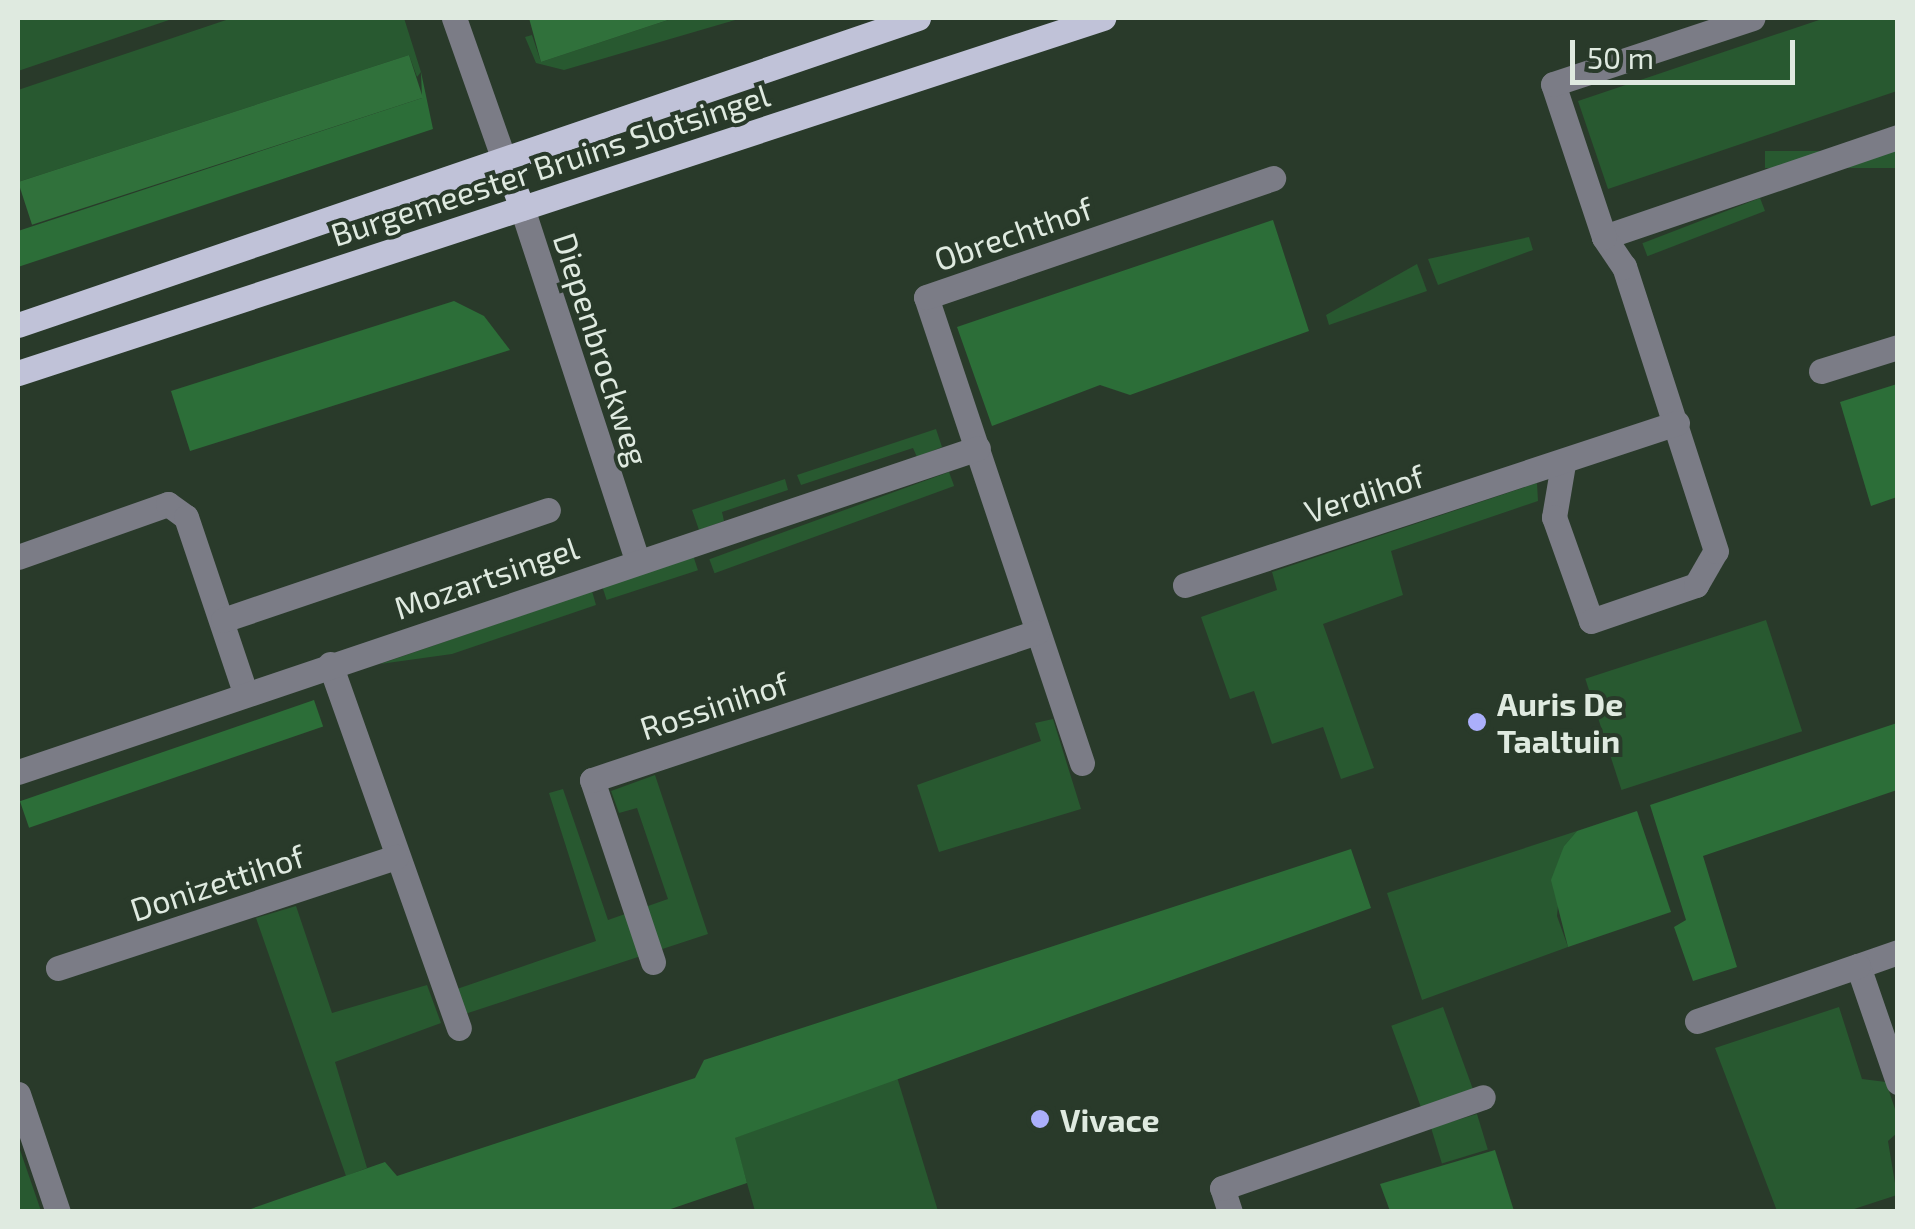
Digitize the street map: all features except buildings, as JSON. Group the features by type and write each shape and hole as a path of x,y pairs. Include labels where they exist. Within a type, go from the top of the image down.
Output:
{"main road":[{"name":"Burgemeester Bruins Slotsingel","path":"18,326 918,18"},
{"name":"Burgemeester Bruins Slotsingel","path":"18,373 1103,18"},
{"name":"Diepenbrockweg","path":"504,160 522,208"}],"street":[{"path":"454,18 504,160"},
{"path":"1563,464 1554,518 1591,621 1696,585 1716,551 1678,423 1624,267 1604,237 1553,84 1752,18"},
{"path":"1604,237 1898,138"},
{"name":"Obrechthof","path":"978,448 926,297 1272,178"},
{"name":"Diepenbrockweg","path":"522,208 637,559"},
{"path":"1821,371 1898,347"},
{"name":"Verdihof","path":"1185,585 1563,464 1678,423"},
{"path":"978,448 1082,763"},
{"name":"Mozartsingel","path":"18,772 637,559 978,448"},
{"path":"18,557 168,504 186,517 245,692"},
{"path":"223,620 548,510"},
{"name":"Rossinihof","path":"653,962 592,780 1038,632"},
{"path":"330,664 458,1028"},
{"name":"Donizettihof","path":"58,968 396,857"},
{"path":"1697,1021 1898,952"},
{"path":"1858,966 1898,1082"},
{"path":"18,1094 58,1212"},
{"path":"1230,1212 1222,1188 1483,1097"}],"shaded area":[{"path":"18,18 175,18 18,71"},
{"path":"232,18 404,18 421,72 417,77 409,55 18,182 18,90"},
{"path":"529,18 674,18 541,62"},
{"path":"674,18 742,18 564,70 536,63 525,37 532,35 541,62"},
{"path":"1825,18 1897,18 1897,91 1608,189 1578,101"},
{"path":"409,55 423,98 32,225 18,182"},
{"path":"421,72 433,129 18,267 18,231 422,98"},
{"path":"1765,151 1897,151 1897,168 1765,168"},
{"path":"1760,198 1765,211 1647,256 1642,243"},
{"path":"1273,220 1309,331 1130,395 1100,385 992,426 957,327"},
{"path":"1529,237 1533,250 1438,285 1428,259"},
{"path":"1417,264 1427,291 1329,325 1326,315"},
{"path":"454,301 484,316 510,350 190,451 171,391"},
{"path":"1897,384 1897,497 1871,506 1840,402"},
{"path":"936,429 942,447 917,457 913,448 801,485 797,475"},
{"path":"949,472 954,486 715,573 709,559"},
{"path":"785,479 788,490 722,512 724,521 699,530 692,510"},
{"path":"1537,483 1538,501 1391,551 1403,595 1323,624 1374,768 1341,779 1323,727 1272,744 1254,691 1230,699 1201,617 1277,590 1272,572"},
{"path":"693,555 698,570 607,600 602,585"},
{"path":"592,591 596,605 452,654 380,664"},
{"path":"1766,620 1802,731 1621,790 1585,679"},
{"path":"314,700 323,726 29,828 20,801"},
{"path":"1053,719 1081,809 939,852 917,785 1041,741 1035,723"},
{"path":"1897,723 1897,790 1703,856 1737,967 1693,981 1674,927 1686,920 1650,805"},
{"path":"655,775 708,934 465,1014 457,989 596,941 549,793 563,789 608,920 668,899 637,808 619,813 611,791"},
{"path":"1637,811 1671,912 1568,947 1551,880 1564,846 1577,831"},
{"path":"1577,831 1564,846 1557,916 1568,947 1422,1000 1387,893"},
{"path":"1351,849 1371,908 735,1138 747,1183 665,1211 245,1211 385,1162 397,1176 695,1078 704,1060"},
{"path":"296,906 332,1013 427,985 441,1023 335,1062 367,1168 346,1176 256,918"},
{"path":"1443,1007 1474,1093 1422,1111 1391,1026"},
{"path":"1839,1007 1862,1079 1886,1082 1897,1115 1897,1133 1888,1141 1897,1195 1848,1211 1777,1211 1715,1048"},
{"path":"897,1077 938,1211 755,1211 734,1138"},
{"path":"1477,1114 1488,1149 1442,1163 1431,1128"},
{"path":"18,1144 41,1211 18,1211"},
{"path":"1495,1150 1514,1211 1390,1211 1380,1184"}],"place":[{"name":"Auris De Taaltuin","path":"1477,722"},
{"name":"Vivace","path":"1040,1119"}]}
